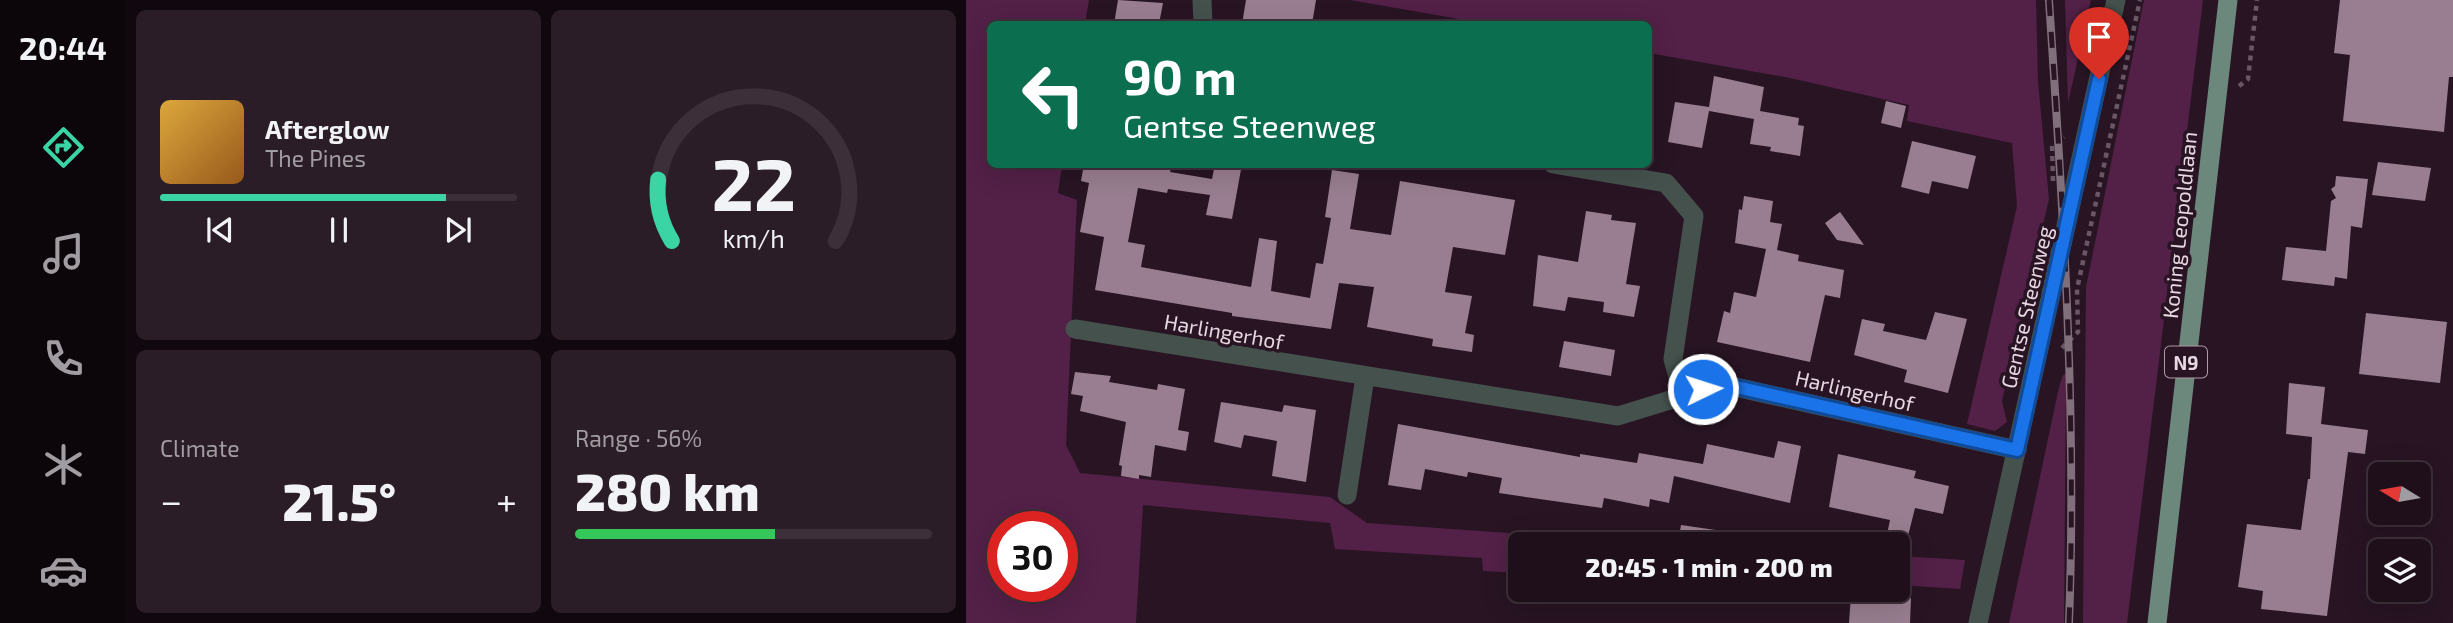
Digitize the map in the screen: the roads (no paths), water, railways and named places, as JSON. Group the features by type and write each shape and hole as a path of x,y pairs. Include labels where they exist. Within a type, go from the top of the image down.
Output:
{"main road":[{"name":"Koning Leopoldlaan","path":"2157,623 2228,0"}],"street":[{"path":"1202,0 1203,21"},
{"name":"Gentse Steenweg","path":"1978,623 2116,0"},
{"path":"1577,168 1666,183 1694,216 1673,359 1683,395"},
{"name":"Harlingerhof","path":"1075,329 1618,416 1723,384 2017,450"},
{"path":"1347,495 1365,377"}],"railway":[{"path":"2049,0 2064,234 2070,389 2069,623"}]}
